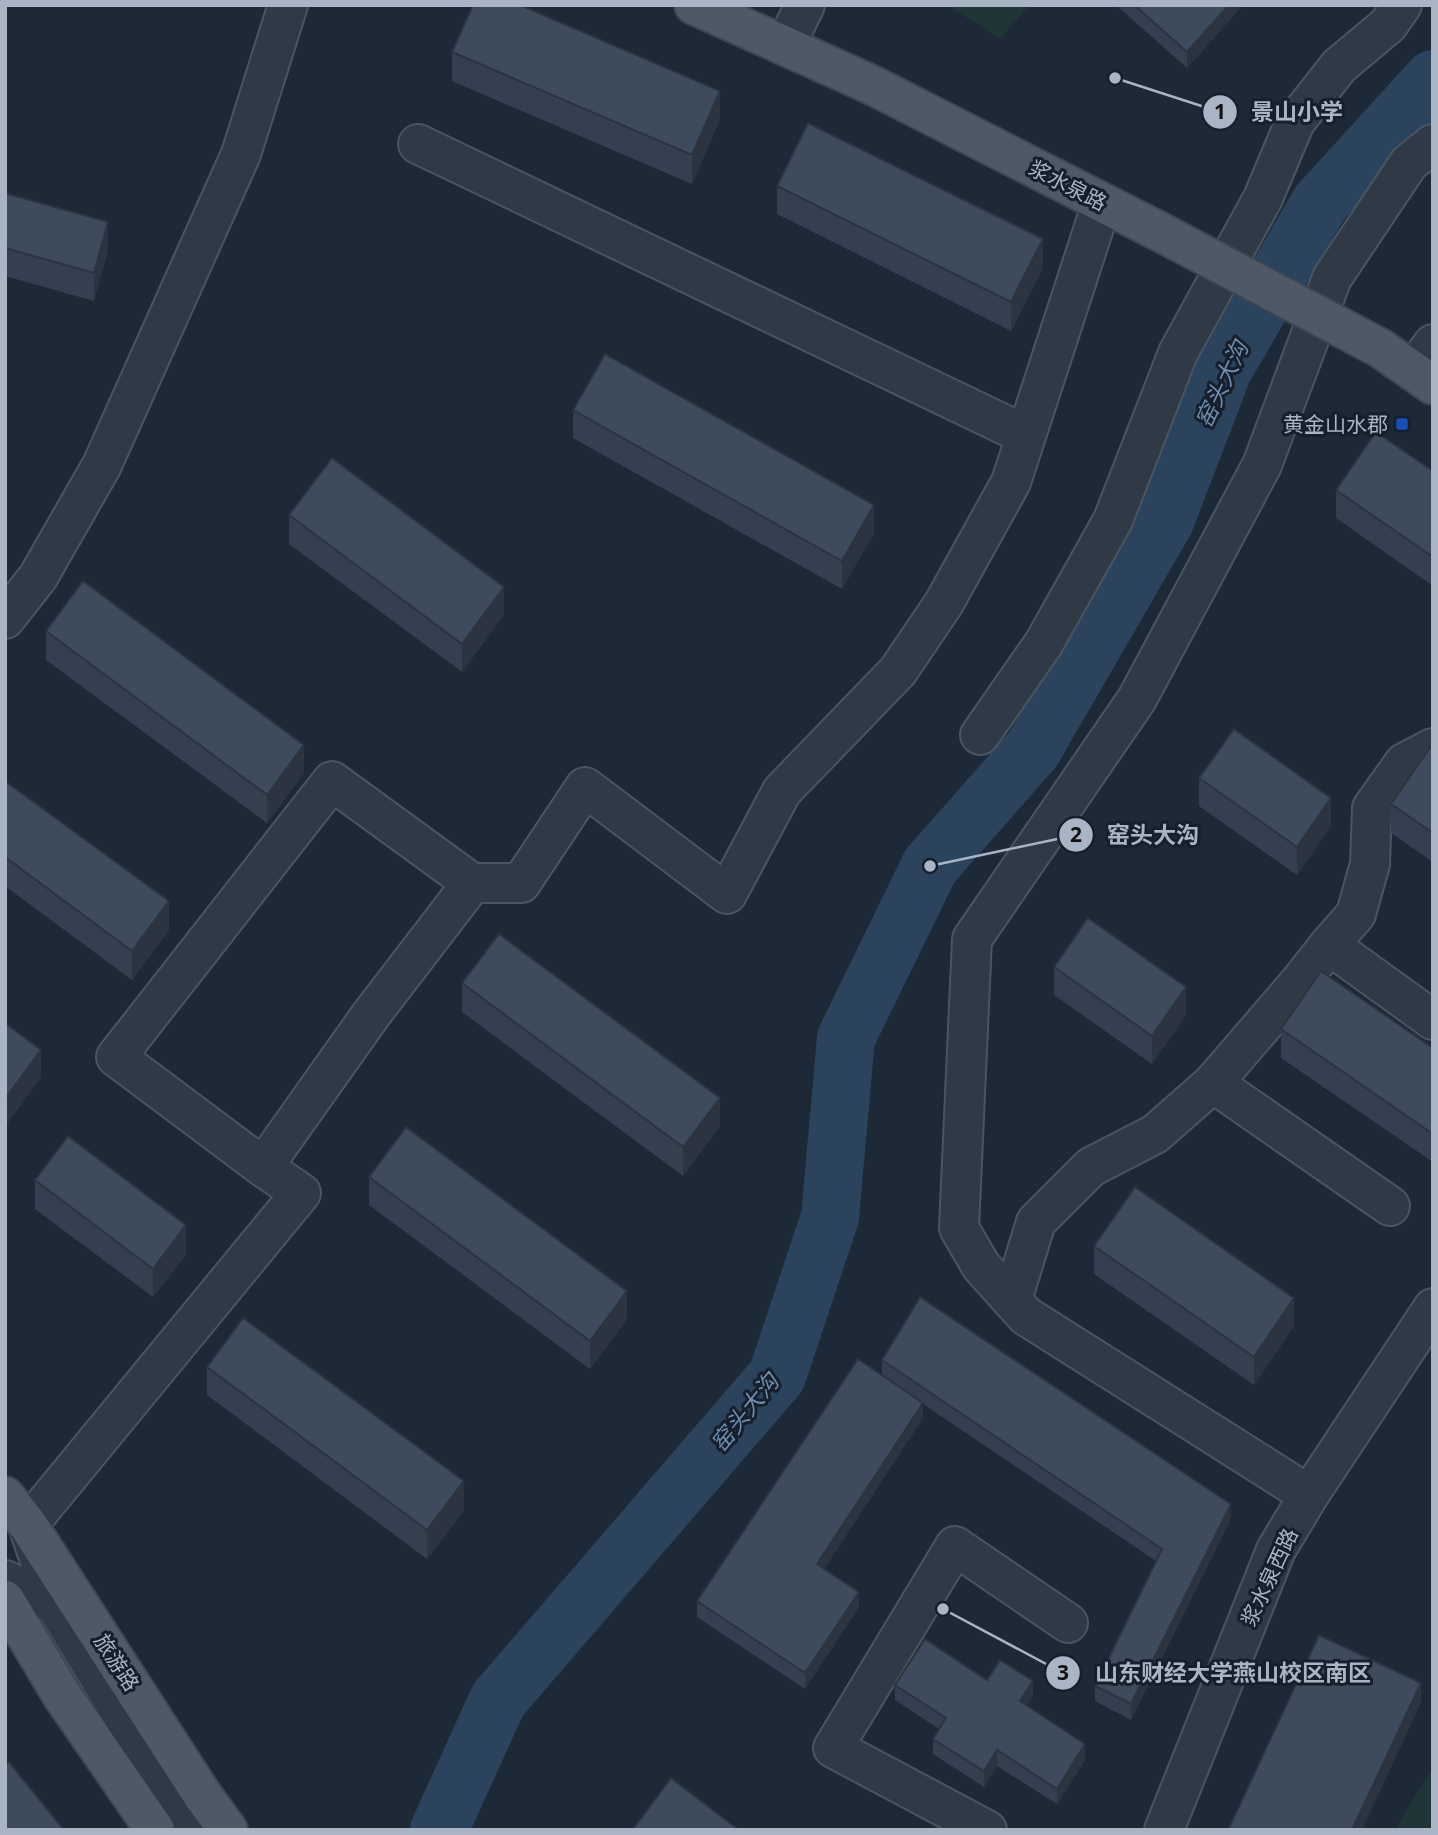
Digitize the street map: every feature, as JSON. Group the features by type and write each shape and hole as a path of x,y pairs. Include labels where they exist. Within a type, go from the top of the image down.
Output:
{"main road":[{"name":"浆水泉路","path":"694,5 872,85 1380,348 1426,367"},
{"name":"旅游路","path":"17,1510 228,1830"},
{"path":"5,1600 61,1694 155,1830"}],"street":[{"path":"5,619 38,577 102,465 241,154 288,5"},
{"path":"785,46 805,5"},
{"path":"980,735 1044,643 1113,520 1178,353 1264,198 1295,122 1339,66 1388,25 1402,5"},
{"path":"418,144 1026,435"},
{"path":"1309,1495 1026,1316 981,1266 959,1228 972,939 1137,699 1262,465 1332,278 1409,163 1433,144"},
{"path":"198,1830 156,1769 54,1603 17,1510 302,1194 116,1057 332,780 471,883 521,883 585,786 727,894 782,791 898,671 944,603 1011,482 1102,203"},
{"path":"1012,1300 1036,1222 1091,1167 1155,1135 1213,1083 1356,914 1370,864 1372,808 1404,763 1433,748"},
{"path":"262,1167 370,1016 471,883"},
{"path":"1329,945 1433,1020"},
{"path":"1213,1083 1390,1206"},
{"name":"浆水泉西路","path":"1164,1830 1276,1550 1309,1495 1433,1308"},
{"path":"987,1830 833,1748 955,1546 1068,1623"},
{"path":"5,1580 54,1603"}],"green space":[{"path":"947,5 1030,5 1000,39"},
{"path":"1433,1767 1433,1830 1395,1830"}],"building":[{"path":"473,5 520,5 720,91 692,155 452,52"},
{"path":"1134,5 1229,5 1187,52"},
{"path":"808,123 1043,239 1011,302 777,186"},
{"path":"5,193 108,222 94,273 5,248"},
{"path":"605,354 874,505 842,561 573,410"},
{"path":"1376,432 1433,471 1433,557 1336,490"},
{"path":"332,458 504,587 462,644 289,515"},
{"path":"83,581 304,745 267,795 46,631"},
{"path":"1234,729 1331,798 1297,847 1199,778"},
{"path":"1431,746 1433,748 1433,833 1391,804"},
{"path":"5,781 169,901 132,951 5,857"},
{"path":"1088,918 1186,987 1152,1036 1054,967"},
{"path":"499,934 720,1098 683,1147 462,983"},
{"path":"1321,971 1433,1048 1433,1134 1281,1029"},
{"path":"5,1023 41,1050 5,1099"},
{"path":"406,1127 627,1291 590,1341 369,1177"},
{"path":"68,1136 186,1225 153,1269 35,1180"},
{"path":"1135,1187 1294,1298 1254,1357 1094,1246"},
{"path":"920,1297 1231,1504 1131,1704 1095,1686 1162,1549 882,1360"},
{"path":"243,1318 464,1481 427,1530 207,1367"},
{"path":"858,1359 923,1403 817,1564 859,1592 805,1673 697,1601"},
{"path":"1319,1635 1421,1683 1352,1830 1228,1830"},
{"path":"925,1639 987,1680 1000,1660 1033,1681 1020,1701 1085,1744 1057,1789 997,1750 984,1771 933,1739 946,1718 895,1685"},
{"path":"9,1762 64,1830 5,1830 5,1765"},
{"path":"671,1778 739,1830 635,1830"}],"waterway":[{"name":"窑头大沟","path":"439,1830 498,1700 777,1376 830,1217 846,1038 930,866 1033,749 1165,521 1223,370 1320,203 1433,79"}],"place":[{"name":"景山小学","path":"1115,78"},
{"name":"黄金山水郡","path":"1402,424"},
{"name":"窑头大沟","path":"930,866"},
{"name":"山东财经大学燕山校区南区","path":"943,1609"}]}
